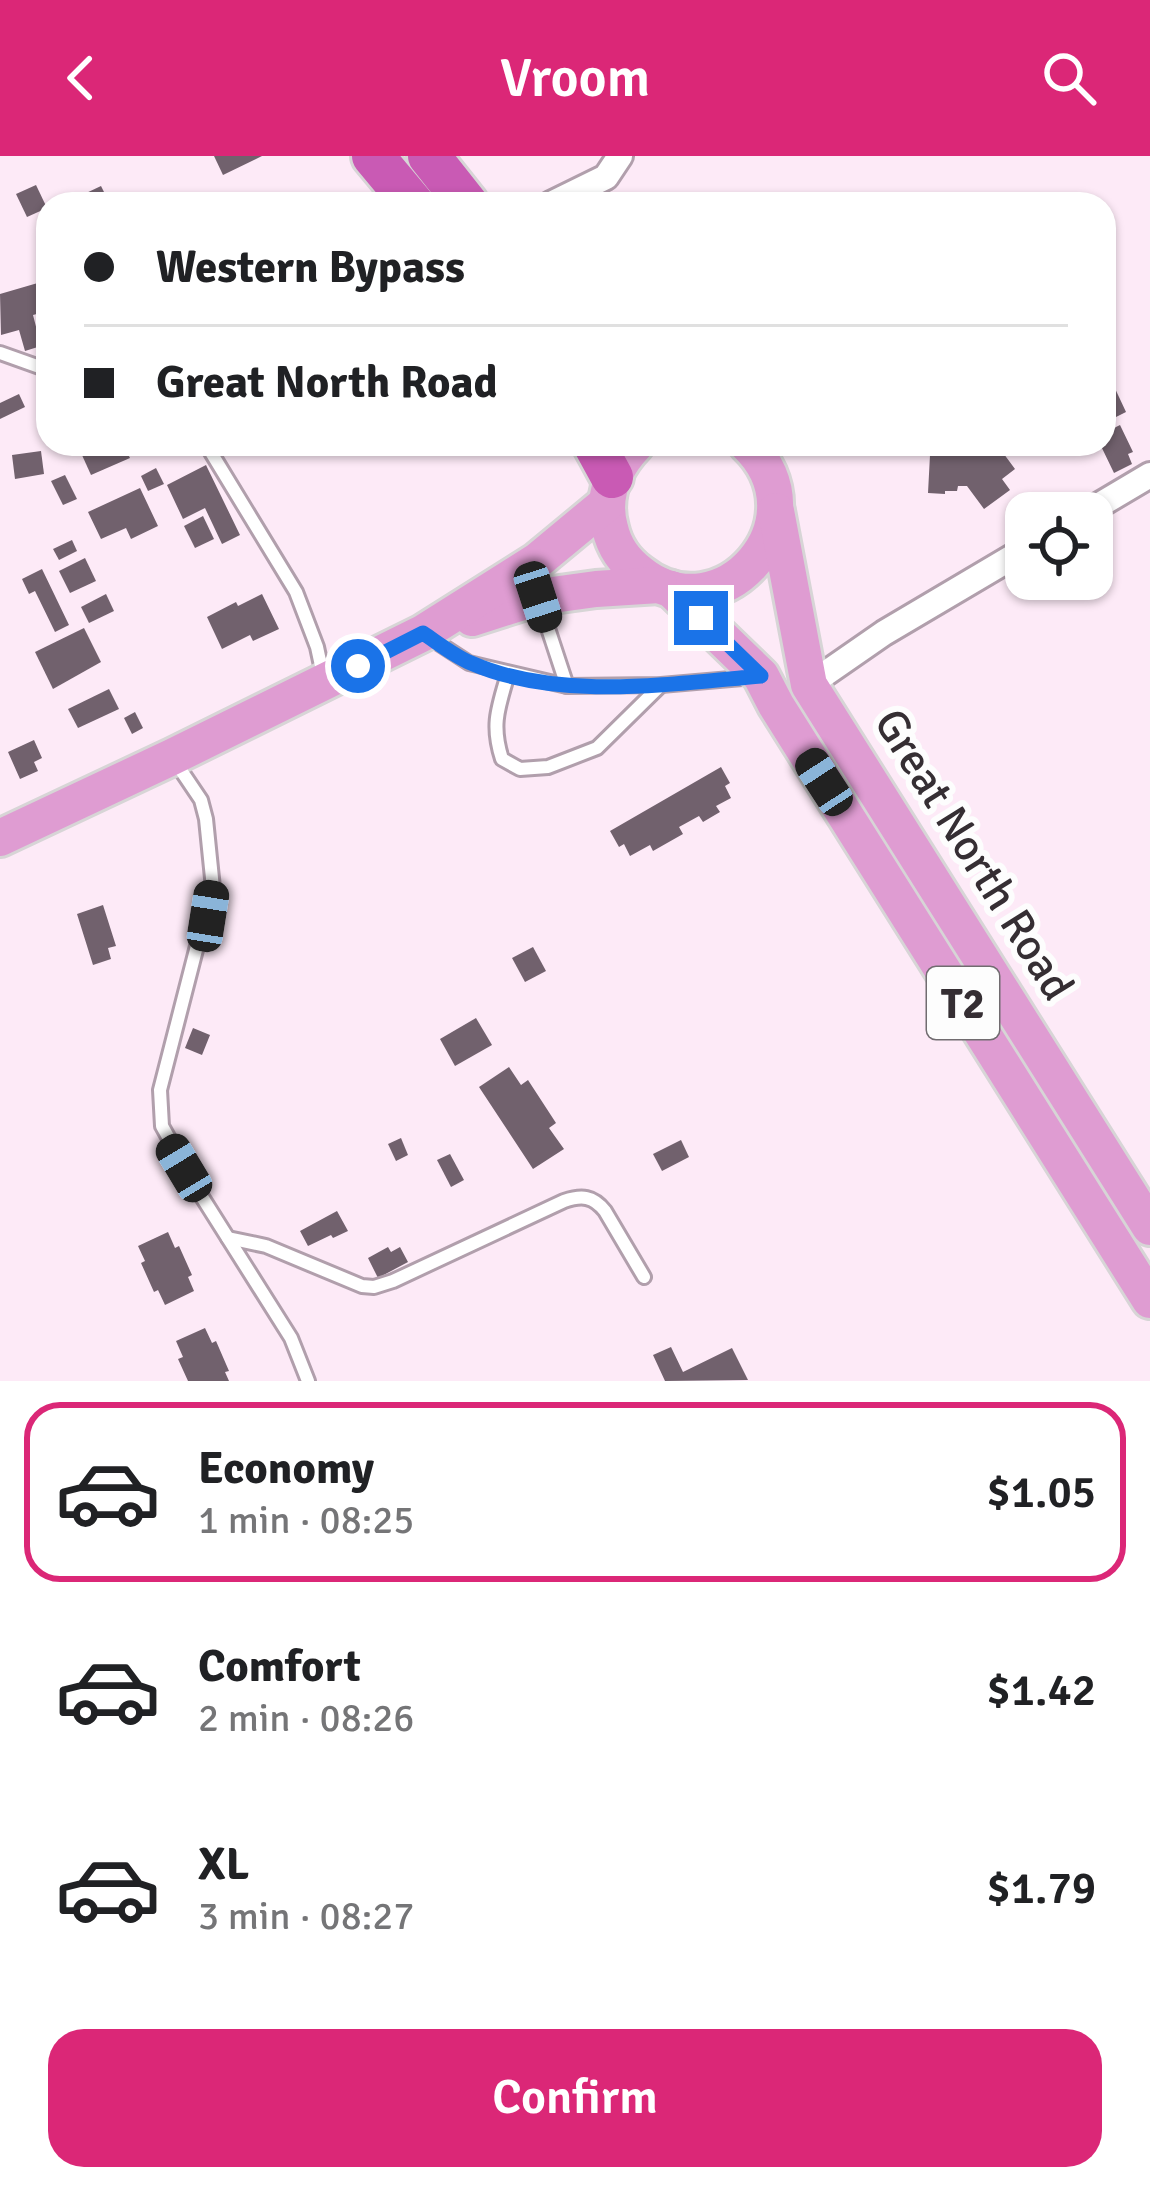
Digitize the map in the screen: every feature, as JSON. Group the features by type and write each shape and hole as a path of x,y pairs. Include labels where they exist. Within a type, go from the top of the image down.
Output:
{"highway":[{"path":"373,156 402,192"},
{"path":"429,156 458,192"}],"main road":[{"name":"Great North Road","path":"759,456 771,477 808,685 1150,1227"},
{"path":"0,838 423,633 537,561 612,467"},
{"name":"Great North Road","path":"612,467 610,532 624,558 646,578 665,587 761,676 1150,1300"},
{"path":"423,633 538,597 665,587 700,591 728,582 762,553 776,512"}],"street":[{"path":"575,192 606,177 620,156"},
{"path":"1113,497 1150,475"},
{"path":"808,685 884,633 1005,561"}],"lane":[{"path":"0,352 36,366"},
{"path":"213,456 296,592 325,682"},
{"path":"538,597 567,686"},
{"path":"423,633 470,663 567,686 661,685 761,676"},
{"path":"508,674 494,735 502,759 520,769 548,767 597,748 661,685"},
{"path":"172,757 201,800 213,888 160,1090 162,1126 291,1338 308,1381"},
{"path":"228,1238 266,1246 374,1287 564,1201 586,1197 605,1211 644,1277"}],"building":[{"path":"214,156 262,156 223,175"},
{"path":"36,185 36,213 27,217 16,194"},
{"path":"36,284 36,348 25,351 19,330 1,335 0,294"},
{"path":"1116,391 1126,412 1116,417"},
{"path":"19,394 25,407 0,419 0,403"},
{"path":"1120,425 1133,452 1128,454 1132,464 1114,473 1106,456 1116,456 1116,427"},
{"path":"36,452 42,456 44,474 15,479 12,455"},
{"path":"82,456 130,458 91,475"},
{"path":"930,456 1005,456 1015,469 1002,479 1010,490 984,509 967,486 945,494 928,493"},
{"path":"206,465 240,535 222,544 205,508 183,519 167,485"},
{"path":"156,468 164,484 148,491 141,476"},
{"path":"65,475 77,499 63,505 51,481"},
{"path":"140,488 158,526 131,539 126,528 101,539 88,512"},
{"path":"203,516 214,539 195,548 184,526"},
{"path":"72,540 77,551 59,560 53,549"},
{"path":"85,558 96,581 70,593 59,571"},
{"path":"42,569 69,625 55,632 35,591 29,594 22,579"},
{"path":"106,594 114,611 89,623 81,607"},
{"path":"262,594 279,629 253,641 250,635 222,649 207,617"},
{"path":"84,628 101,662 53,689 35,652"},
{"path":"109,689 119,709 78,728 68,709"},
{"path":"135,712 143,728 132,734 124,718"},
{"path":"34,740 42,758 34,762 38,771 20,779 8,752"},
{"path":"721,767 730,783 725,786 731,798 716,806 720,812 679,827 683,834 653,851 650,845 630,856 624,844 619,847 610,831"},
{"path":"103,905 116,946 108,948 111,959 93,965 77,914"},
{"path":"533,947 546,971 525,982 512,958"},
{"path":"476,1018 492,1045 455,1066 440,1039"},
{"path":"193,1028 210,1035 202,1055 185,1048"},
{"path":"509,1067 521,1085 528,1080 556,1123 549,1128 564,1149 533,1169 479,1087"},
{"path":"401,1138 408,1155 396,1161 388,1144"},
{"path":"681,1140 689,1157 662,1171 653,1154"},
{"path":"450,1154 464,1180 451,1187 437,1160"},
{"path":"337,1211 348,1231 308,1246 300,1231"},
{"path":"168,1232 192,1275 188,1277 194,1291 165,1305 158,1290 154,1292 138,1246"},
{"path":"388,1247 391,1252 400,1247 408,1262 378,1278 368,1258"},
{"path":"205,1328 212,1343 216,1341 229,1381 188,1381 178,1359 183,1357 176,1341"},
{"path":"671,1347 683,1372 732,1348 748,1380 665,1381 653,1355"}],"route":[{"path":"358,666 423,633 470,663 567,686 661,685 761,676 701,618"}]}
